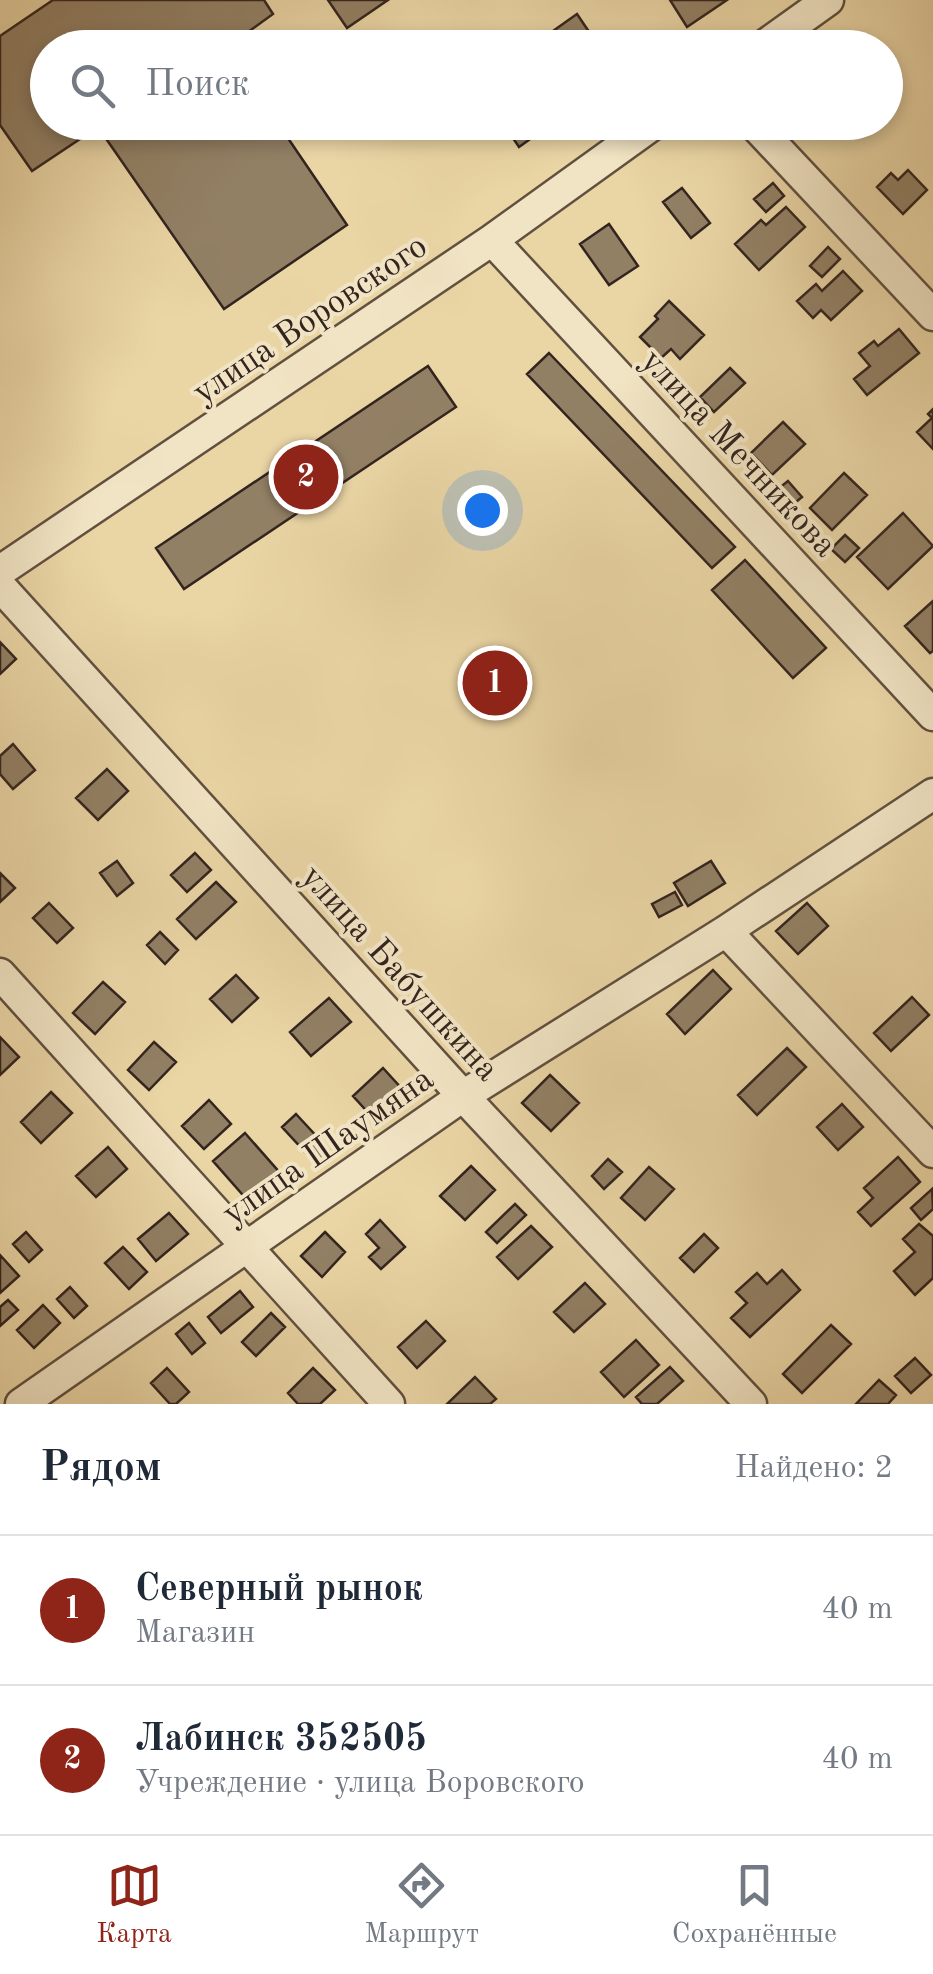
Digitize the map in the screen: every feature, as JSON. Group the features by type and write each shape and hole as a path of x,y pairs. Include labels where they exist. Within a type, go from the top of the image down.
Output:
{"street":[{"path":"786,30 828,0"},
{"name":"улица Воровского","path":"0,572 492,240 631,140"},
{"path":"769,140 933,315"},
{"name":"улица Мечникова","path":"492,240 933,715"},
{"name":"улица Бабушкина","path":"0,586 463,1096 751,1404"},
{"name":"улица Шаумяна","path":"20,1404 463,1096 726,931 933,794"},
{"path":"726,931 933,1152"},
{"path":"0,974 389,1404"},
{"path":"0,1383 20,1404"}],"building":[{"path":"53,0 264,0 273,14 251,30 30,30 30,140 78,140 32,171 0,125 0,36"},
{"path":"328,0 388,0 347,28"},
{"path":"670,0 727,0 687,27"},
{"path":"577,14 588,30 554,30"},
{"path":"107,140 289,140 347,225 224,309"},
{"path":"908,170 927,190 903,214 877,187 891,173 898,180"},
{"path":"773,183 784,196 766,212 754,199"},
{"path":"682,188 710,223 691,238 663,202"},
{"path":"786,207 805,227 759,270 735,244 761,220 766,225"},
{"path":"609,224 638,266 609,285 580,244"},
{"path":"828,247 840,259 822,277 810,266"},
{"path":"843,271 862,291 831,320 821,310 813,318 797,301 816,284 822,291"},
{"path":"669,301 704,335 680,359 671,349 661,358 640,337"},
{"path":"899,329 919,353 867,395 854,379 870,366 859,353 874,341 878,346"},
{"path":"549,353 735,547 712,568 527,374"},
{"path":"428,366 456,407 184,589 156,548"},
{"path":"730,368 745,383 714,412 700,397"},
{"path":"933,409 933,449 917,432 932,418 928,414"},
{"path":"783,422 805,444 772,475 751,453"},
{"path":"844,473 867,495 832,530 810,508"},
{"path":"788,481 802,497 791,506 778,489"},
{"path":"903,513 933,546 888,589 857,557"},
{"path":"845,535 859,548 845,562 831,549"},
{"path":"745,560 826,648 793,678 712,590"},
{"path":"933,601 933,651 930,653 905,626"},
{"path":"0,642 16,659 0,674"},
{"path":"13,744 35,770 13,789 0,774 0,756"},
{"path":"107,769 128,791 98,820 76,798"},
{"path":"195,853 211,870 187,892 171,875"},
{"path":"117,861 133,883 117,896 100,873"},
{"path":"711,861 725,883 688,906 674,883"},
{"path":"0,873 15,888 0,902"},
{"path":"216,882 236,902 196,939 177,919"},
{"path":"675,892 682,905 659,917 652,904"},
{"path":"49,903 73,928 57,943 33,918"},
{"path":"807,903 828,926 798,954 776,931"},
{"path":"160,932 178,950 165,964 147,945"},
{"path":"713,970 731,989 685,1034 667,1014"},
{"path":"236,975 258,998 232,1022 210,999"},
{"path":"103,982 125,1002 95,1034 73,1013"},
{"path":"912,997 929,1015 891,1051 874,1033"},
{"path":"329,998 351,1022 311,1056 290,1032"},
{"path":"0,1037 19,1057 0,1075"},
{"path":"154,1042 176,1062 149,1090 128,1070"},
{"path":"787,1048 806,1067 757,1115 738,1095"},
{"path":"383,1068 403,1090 373,1118 353,1096"},
{"path":"550,1075 579,1103 551,1131 522,1103"},
{"path":"51,1092 72,1113 41,1143 21,1122"},
{"path":"209,1100 231,1124 204,1149 182,1126"},
{"path":"842,1104 863,1127 838,1150 817,1127"},
{"path":"296,1114 331,1152 317,1165 282,1127"},
{"path":"245,1133 281,1174 249,1202 213,1161"},
{"path":"108,1147 127,1169 96,1197 76,1176"},
{"path":"898,1157 920,1182 871,1226 858,1212 873,1198 864,1188"},
{"path":"608,1159 622,1172 604,1189 592,1176"},
{"path":"471,1166 495,1190 465,1220 440,1196"},
{"path":"649,1167 674,1189 645,1220 621,1198"},
{"path":"932,1189 933,1209 921,1220 911,1208"},
{"path":"515,1204 526,1215 497,1243 486,1232"},
{"path":"169,1213 188,1234 156,1261 138,1239"},
{"path":"380,1220 405,1247 381,1269 369,1257 379,1248 366,1234"},
{"path":"919,1224 933,1236 933,1278 915,1295 894,1271 915,1252 903,1239"},
{"path":"531,1226 552,1247 518,1279 497,1257"},
{"path":"26,1232 42,1250 29,1262 13,1244"},
{"path":"325,1232 345,1252 322,1277 301,1256"},
{"path":"704,1234 718,1248 694,1272 680,1258"},
{"path":"123,1247 147,1272 129,1289 105,1263"},
{"path":"0,1255 19,1276 0,1293"},
{"path":"782,1270 800,1290 750,1337 731,1318 747,1303 736,1292 757,1273 767,1284"},
{"path":"585,1283 605,1304 574,1332 554,1312"},
{"path":"70,1287 87,1306 74,1318 57,1299"},
{"path":"240,1291 253,1307 221,1333 208,1317"},
{"path":"8,1300 18,1310 0,1326 0,1307"},
{"path":"43,1305 60,1323 34,1348 17,1330"},
{"path":"271,1313 285,1327 256,1356 242,1342"},
{"path":"426,1321 445,1341 417,1368 398,1347"},
{"path":"189,1323 205,1343 192,1354 176,1334"},
{"path":"831,1325 851,1344 802,1393 783,1374"},
{"path":"636,1340 659,1365 624,1397 601,1372"},
{"path":"915,1358 931,1375 911,1393 895,1376"},
{"path":"670,1367 683,1381 657,1404 642,1404 636,1397"},
{"path":"167,1368 189,1392 176,1404 170,1404 151,1383"},
{"path":"313,1368 335,1390 320,1404 298,1404 288,1393"},
{"path":"475,1377 496,1399 490,1404 447,1404"},
{"path":"879,1380 896,1395 888,1404 856,1404"}],"place":[{"name":"Лабинск 352505","path":"306,477"},
{"name":"Северный рынок","path":"495,683"}]}
